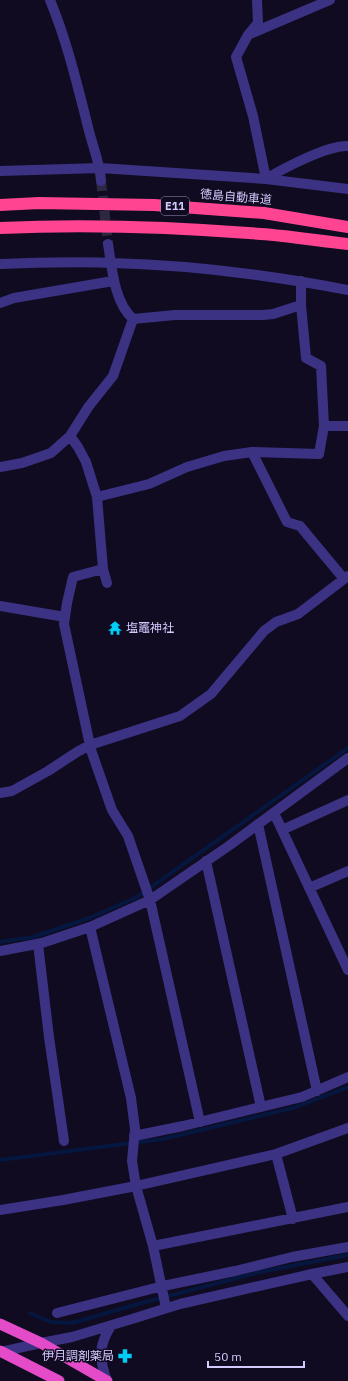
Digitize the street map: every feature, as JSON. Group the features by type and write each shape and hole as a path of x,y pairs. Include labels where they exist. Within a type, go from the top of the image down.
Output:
{"highway":[{"name":"徳島自動車道","path":"0,205 39,203 154,205 264,213 348,227"},
{"name":"E11","path":"0,228 40,226 152,228 262,234 348,244"},
{"path":"0,1324 41,1343 107,1381"},
{"path":"0,1351 59,1381"}],"street":[{"path":"50,0 76,79 100,168 101,181"},
{"path":"257,0 258,23 248,35 236,57 253,116 266,179"},
{"path":"248,35 330,0"},
{"path":"266,179 287,166 324,151 348,146"},
{"path":"0,171 100,168 266,179 348,189"},
{"path":"108,244 113,281 126,314 133,320 175,315 263,315 273,314 301,305"},
{"path":"0,264 111,263 164,265 301,281 348,290"},
{"path":"0,303 14,298 113,281"},
{"path":"97,497 149,484 187,467 224,456 252,452 319,454 324,426 321,366 306,358 301,305 301,281"},
{"path":"0,467 22,463 51,453 70,436 89,406 113,376 133,320"},
{"path":"324,426 348,426"},
{"path":"70,436 86,462 97,497 103,569 107,583"},
{"path":"0,793 12,791 90,745 180,716 211,694 264,631 276,622 298,614 346,577 300,526 287,522 252,452"},
{"path":"103,569 73,578 64,624 90,745 112,810 128,836 150,900 200,1122"},
{"path":"0,606 65,617"},
{"path":"0,951 38,944 90,927 150,900 274,813 348,758"},
{"path":"282,830 348,800"},
{"path":"274,813 309,888 345,954 348,970"},
{"path":"258,824 317,1091"},
{"path":"206,861 261,1107"},
{"path":"309,888 348,870"},
{"path":"90,927 131,1098 135,1129 132,1161 136,1186 153,1246 164,1297"},
{"path":"38,944 49,1037 64,1142"},
{"path":"134,1137 302,1097 348,1077"},
{"path":"0,1210 64,1200 136,1186 276,1154 348,1128"},
{"path":"276,1154 293,1219"},
{"path":"153,1246 348,1207"},
{"path":"0,1351 72,1337 111,1326 164,1297 235,1271 292,1257 348,1247"},
{"path":"57,1313 312,1274 348,1267"},
{"path":"312,1274 348,1316"},
{"path":"107,1381 101,1366 101,1355 102,1344 111,1326"}],"waterway":[{"path":"0,942 33,937 92,917 137,897 348,748"},
{"path":"0,1160 163,1139 293,1108 348,1087"},
{"path":"30,1313 51,1322 72,1323 260,1272 348,1255"}],"tunnel":[{"path":"101,181 108,244"}],"place":[{"name":"塩竈神社","path":"115,628"},
{"name":"伊月調剤薬局","path":"125,1356"}]}
